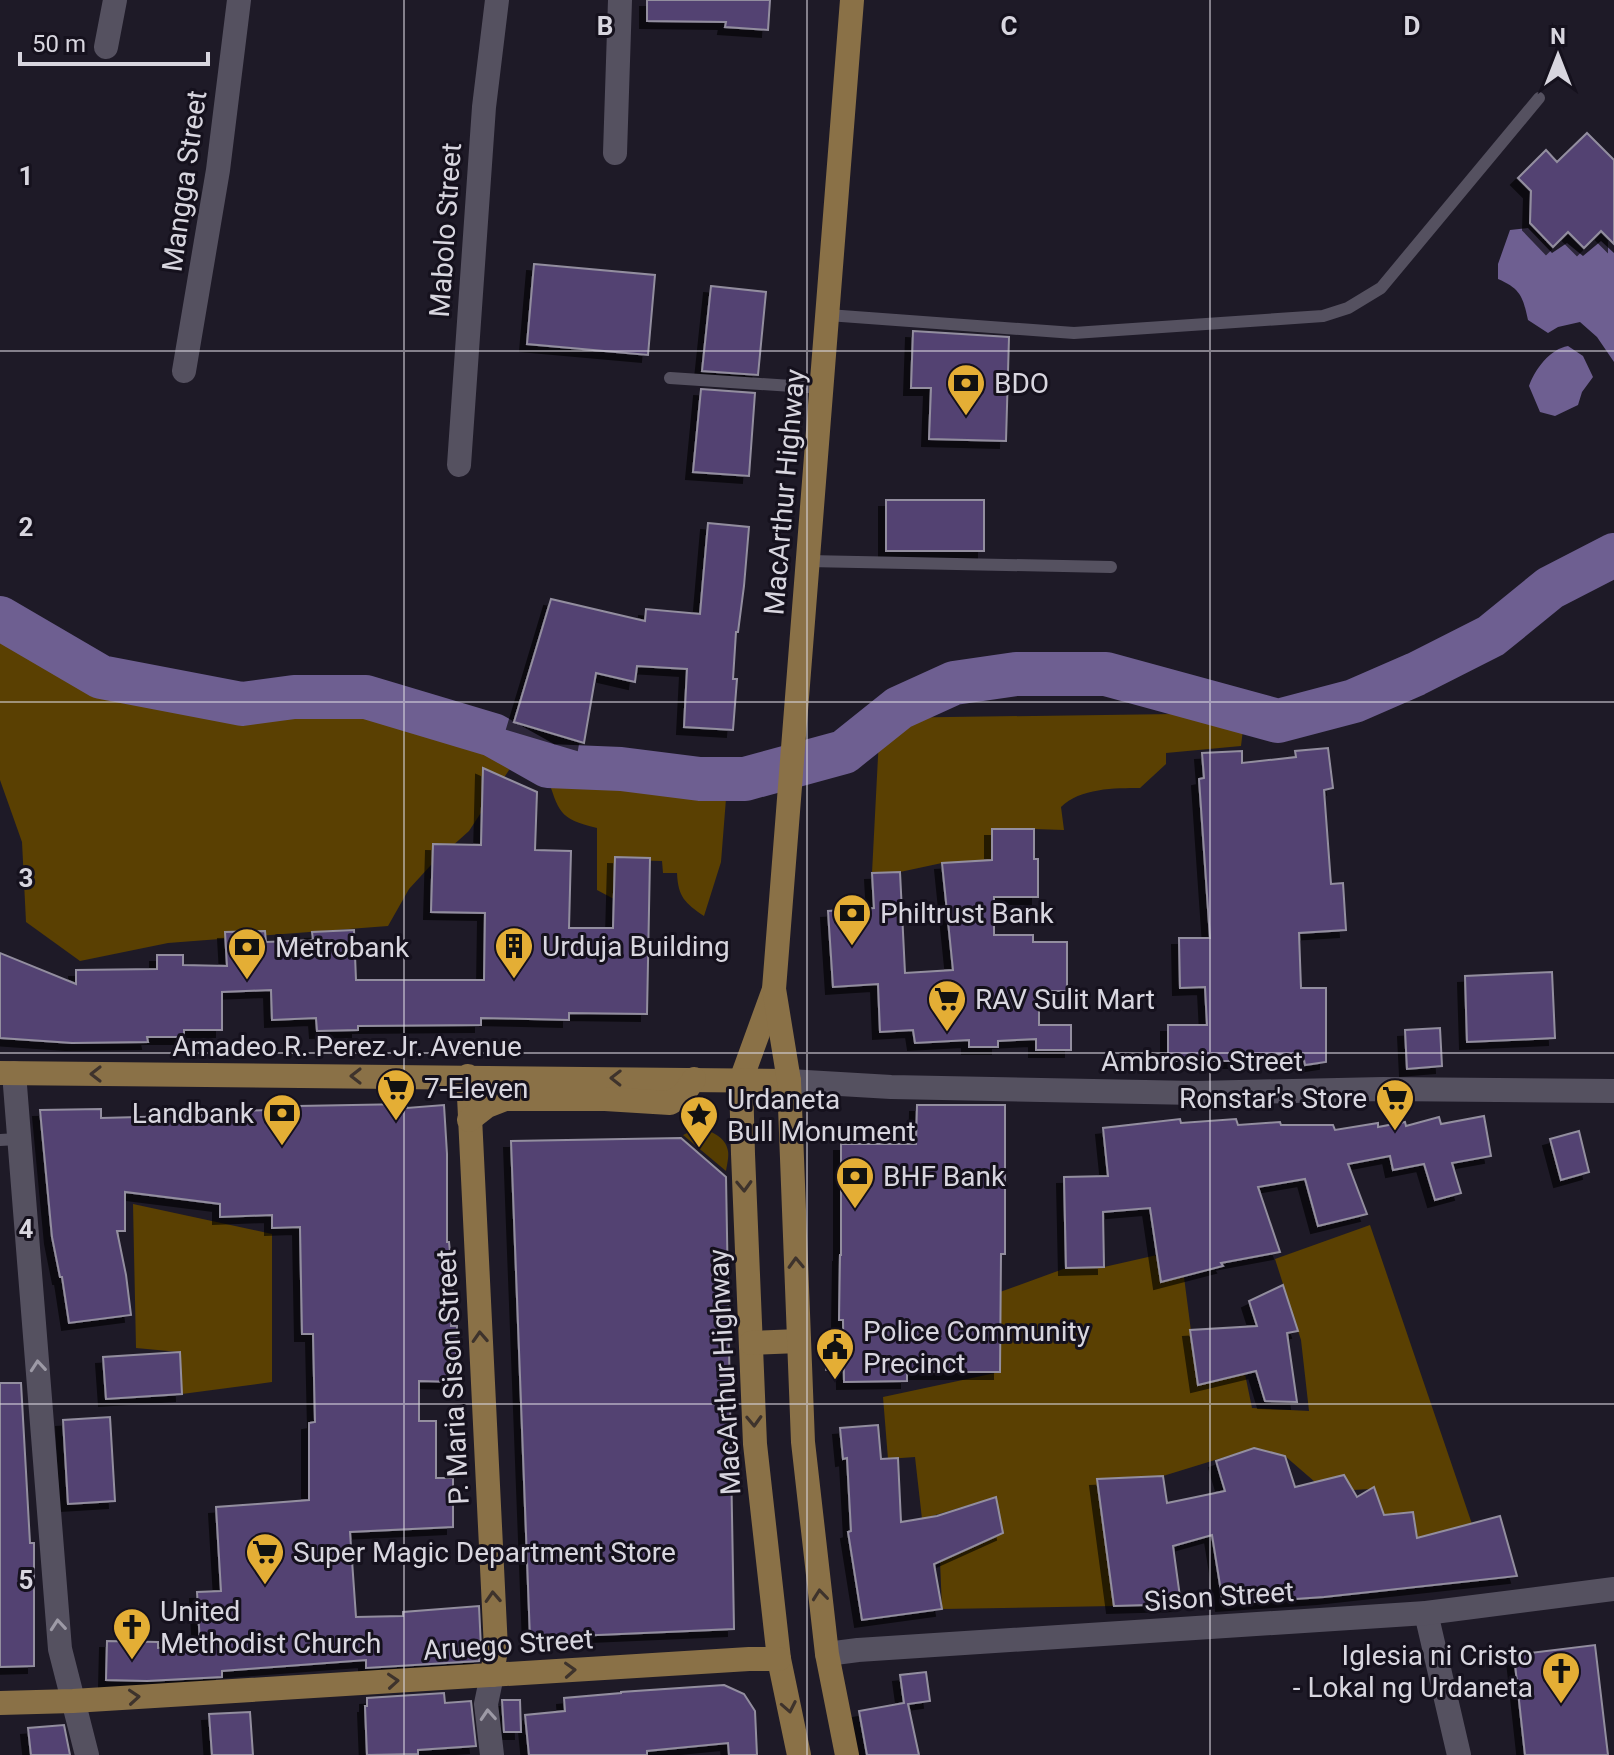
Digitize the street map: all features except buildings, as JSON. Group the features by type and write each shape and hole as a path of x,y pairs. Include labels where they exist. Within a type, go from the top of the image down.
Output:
{"main road":[{"name":"MacArthur Highway","path":"847,1755 827,1654 803,1442 789,1081 774,989 852,0"},
{"name":"MacArthur Highway","path":"774,989 741,1080 755,1444 779,1659 799,1755"},
{"name":"Amadeo R. Perez Jr. Avenue","path":"7,1073 789,1081"},
{"name":"P. Maria Sison Street","path":"468,1076 496,1649 492,1675"},
{"name":"Amadeo R. Perez Jr. Avenue","path":"469,1120 487,1106 505,1099 605,1099 670,1103 683,1095 694,1079"},
{"path":"751,1343 799,1341"},
{"name":"Aruego Street","path":"0,1703 779,1659"}],"street":[{"path":"106,47 115,0"},
{"name":"Mangga Street","path":"184,371 218,170 239,0"},
{"name":"Mabolo Street","path":"459,465 484,107 497,0"},
{"path":"615,153 620,0"},
{"path":"7,1073 9,1139 60,1649 87,1755"},
{"name":"Ambrosio Street","path":"789,1081 891,1087 1196,1093 1383,1089 1614,1091"},
{"name":"Sison Street","path":"827,1654 1426,1613 1614,1589"},
{"path":"1426,1613 1459,1755"},
{"path":"492,1675 486,1704 492,1755"}],"lane":[{"path":"828,315 1074,333 1323,316 1348,308 1381,288 1539,98"},
{"path":"670,378 822,388"},
{"path":"808,561 1111,567"}],"shaded area":[{"path":"1528,228 1552,253 1567,243 1583,256 1601,241 1614,253 1614,362 1597,337 1580,322 1558,327 1548,333 1528,320 1520,295 1512,286 1498,279 1498,264 1510,230"},
{"path":"1568,346 1583,356 1593,377 1582,392 1578,405 1555,416 1540,412 1529,386 1549,355"},
{"path":"0,629 10,632 76,675 238,709 261,710 286,702 343,703 396,712 515,761 469,831 409,889 388,926 168,943 80,961 26,922 22,842 0,780"},
{"path":"1245,713 1241,746 1166,753 1166,764 1140,788 1098,790 1078,796 1061,807 1064,830 1034,829 993,860 942,863 900,872 872,873 880,718"},
{"path":"547,776 727,786 721,862 704,916 684,899 677,873 663,873 662,861 628,860 627,900 612,898 597,890 597,828 574,821 562,812"},
{"path":"698,1128 712,1132 727,1146 726,1171 683,1135"},
{"path":"133,1204 272,1234 272,1382 182,1394 179,1352 136,1348"},
{"path":"1370,1225 1472,1524 1417,1538 1413,1512 1384,1515 1370,1489 1353,1490 1344,1475 1315,1482 1285,1456 1254,1448 1163,1476 1098,1479 1114,1606 942,1609 940,1561 1003,1533 996,1497 922,1519 915,1457 888,1459 883,1397 1000,1372 1000,1292 1066,1268 1104,1267 1157,1255 1161,1282 1184,1277 1198,1385 1245,1374 1252,1408 1309,1411 1301,1340 1275,1259"}],"waterway":[{"path":"0,618 101,677 242,704 294,697 366,697 493,735 548,766 621,769 700,779 745,779 844,752 899,708 954,683 1016,674 1106,674 1278,721 1354,701 1416,674 1491,636 1550,588 1614,555"}],"place":[{"name":"BDO","path":"966,417"},
{"name":"Philtrust Bank","path":"852,947"},
{"name":"Urduja Building","path":"514,980"},
{"name":"Metrobank","path":"247,981"},
{"name":"RAV Sulit Mart","path":"947,1033"},
{"name":"7-Eleven","path":"396,1122"},
{"name":"Ronstar's Store","path":"1395,1132"},
{"name":"Landbank","path":"282,1147"},
{"name":"Urdaneta Bull Monument","path":"699,1149"},
{"name":"BHF Bank","path":"855,1210"},
{"name":"Police Community Precinct","path":"835,1381"},
{"name":"Super Magic Department Store","path":"265,1586"},
{"name":"United Methodist Church","path":"132,1661"},
{"name":"Iglesia ni Cristo - Lokal ng Urdaneta","path":"1561,1705"}]}
